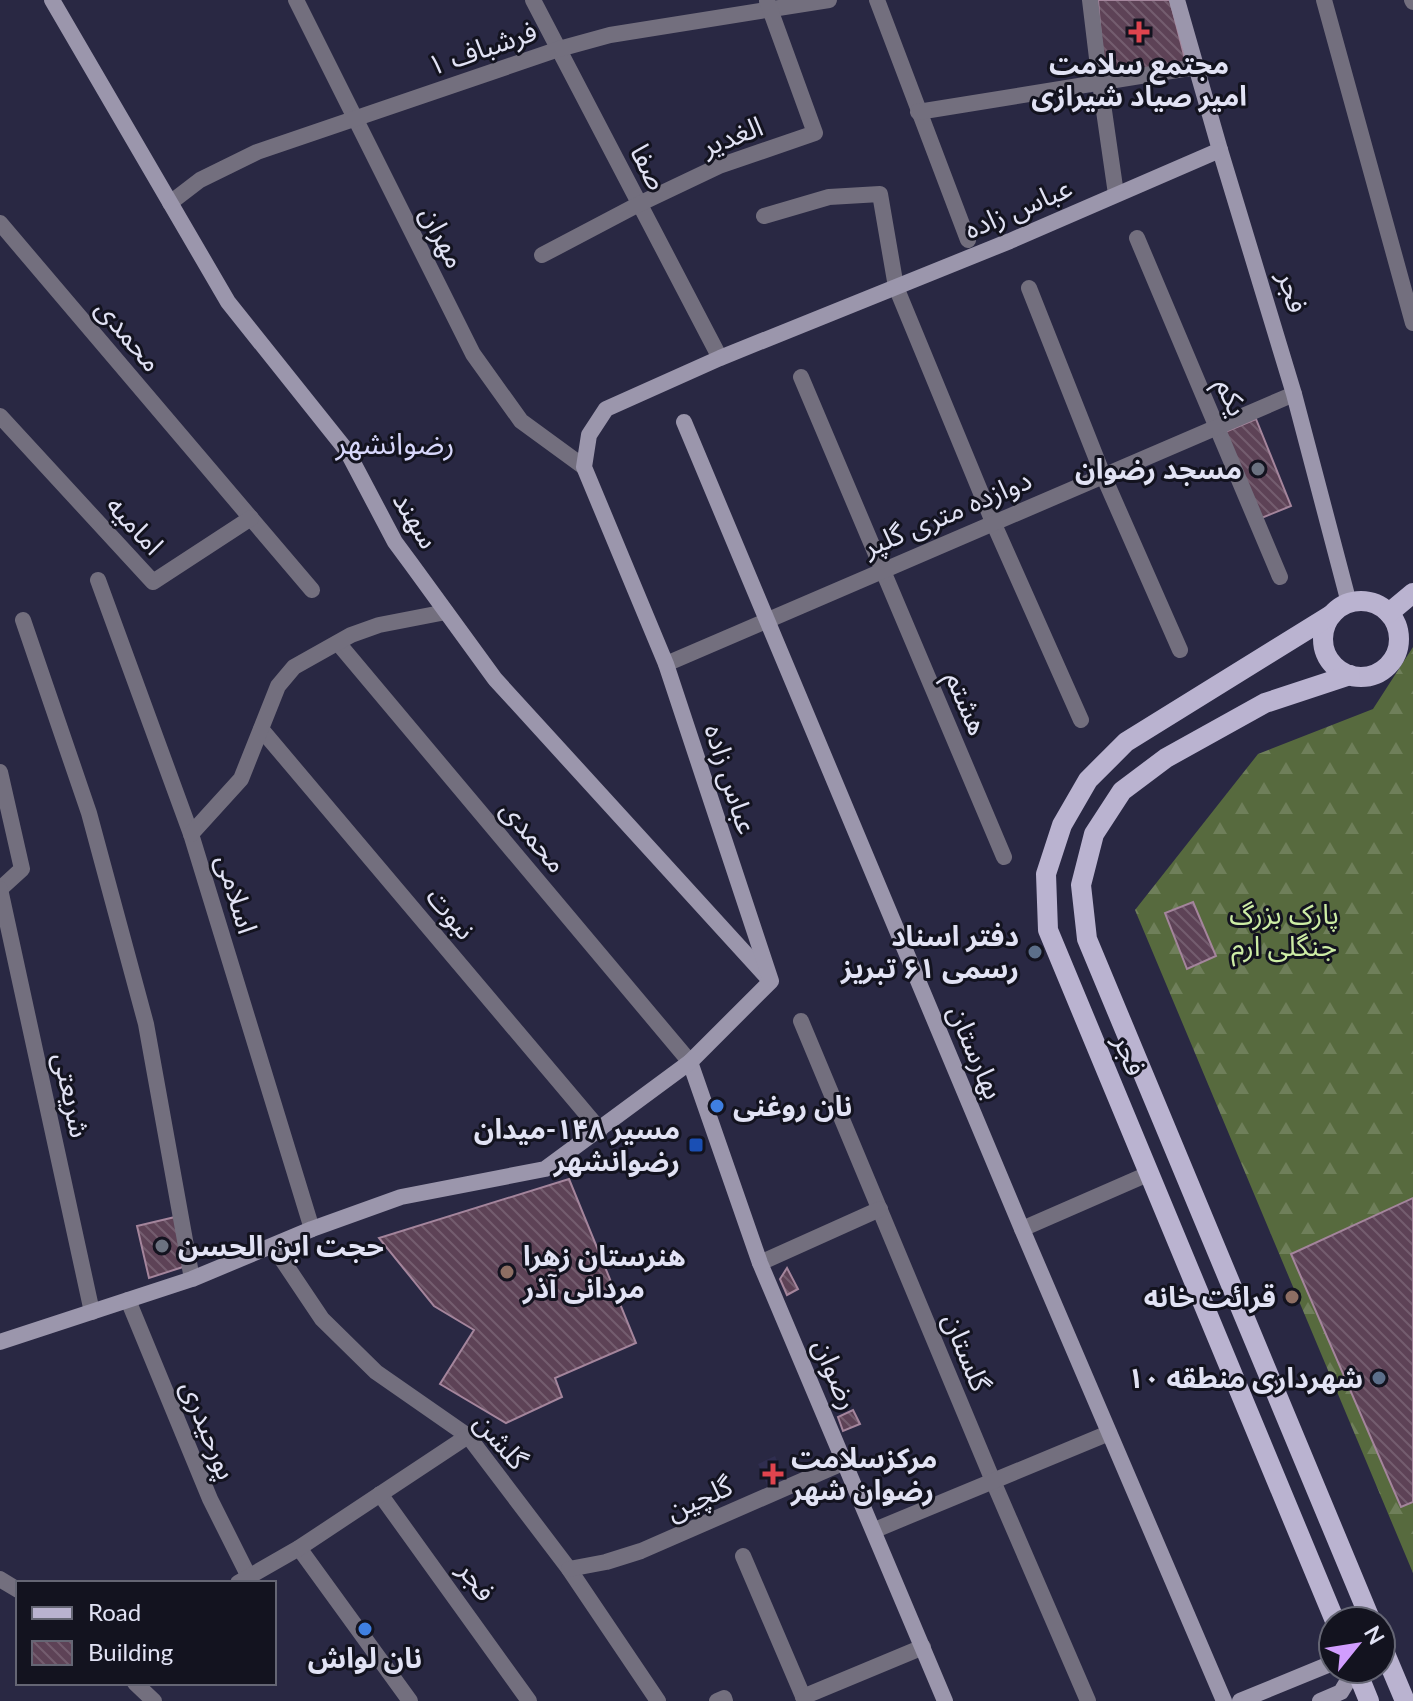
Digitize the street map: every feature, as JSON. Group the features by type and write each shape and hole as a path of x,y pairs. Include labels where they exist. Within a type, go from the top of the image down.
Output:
{"main road":[{"name":"سهند","path":"52,0 228,302 347,451 395,542 495,679 771,981"},
{"name":"فجر","path":"1177,0 1294,394 1349,603"},
{"name":"عباس زاده","path":"771,981 666,664 584,467 589,435 606,409 720,358 1010,241 1220,150"},
{"name":"بهارستان","path":"684,422 1022,1229 1224,1701"},
{"path":"1389,613 1413,593"},
{"path":"1371,602 1389,613 1399,636 1398,648 1385,669 1362,677 1339,670 1330,661 1323,638 1325,626 1339,608 1349,603 1371,602"},
{"name":"فجر","path":"1328,1605 1048,930 1046,874 1062,825 1088,780 1126,742 1331,615"},
{"name":"فجر","path":"1350,675 1265,703 1166,758 1122,791 1094,834 1081,885 1087,939 1364,1605"},
{"path":"0,1342 192,1279 312,1229 401,1197 545,1169 690,1062 771,981"},
{"name":"رضوان","path":"690,1062 760,1263 945,1701"},
{"path":"1148,1174 1179,1161"},
{"path":"1240,1701 1317,1669"},
{"path":"1320,1701 1341,1692 1345,1685"}],"street":[{"name":"مهران","path":"296,0 473,354 521,421 584,467"},
{"name":"صفا","path":"533,0 720,358"},
{"name":"فرشباف ۱","path":"170,203 200,180 257,152 559,49 610,35 768,5 829,0"},
{"path":"877,0 968,240"},
{"path":"1090,0 1116,194"},
{"path":"1324,0 1413,323"},
{"name":"الغدیر","path":"542,255 719,166 815,133 768,5"},
{"path":"918,112 1196,67"},
{"path":"764,216 829,197 880,194 896,287 993,522 1081,720"},
{"name":"محمدی","path":"0,223 312,590"},
{"name":"یکم","path":"1137,238 1280,577"},
{"path":"1029,288 1103,475 1180,650"},
{"name":"هشتم","path":"801,377 1004,857"},
{"name":"دوازده متری گلپر","path":"666,664 1294,394"},
{"name":"امامیه","path":"0,416 153,582 251,518"},
{"name":"اسلامی","path":"98,580 191,834 312,1229"},
{"path":"191,834 241,779 278,686 294,667 351,635 379,625 446,612"},
{"path":"23,620 89,813 146,1024 192,1279"},
{"name":"محمدی","path":"338,643 690,1062"},
{"name":"نبوت","path":"261,729 600,1130"},
{"path":"0,772 22,869 0,889"},
{"name":"شریعتی","path":"0,889 92,1312"},
{"name":"گلستان","path":"801,1021 1088,1701"},
{"path":"1022,1229 1148,1174"},
{"path":"760,1263 880,1209"},
{"name":"گلشن","path":"273,1246 322,1319 376,1372 468,1436 569,1569 658,1701"},
{"name":"پورحیدری","path":"128,1300 244,1580 299,1548 468,1436"},
{"path":"875,1530 1109,1433"},
{"name":"گلچین","path":"569,1569 641,1551 845,1462"},
{"name":"فجر","path":"380,1494 529,1701"},
{"path":"299,1548 410,1701"},
{"path":"743,1556 804,1699 923,1647"},
{"path":"137,1685 154,1701"},
{"path":"717,1701 724,1698 725,1701"}],"shaded area":[{"name":"مرکزسلامت رضوان شهر","path":"775,1456 787,1485 770,1492 758,1464"}],"green space":[{"name":"پارک بزرگ جنگلی ارم","path":"1413,647 1413,1573 1135,910 1258,754 1373,709"}],"building":[{"name":"مجتمع سلامت امیر صیاد شیرازی","path":"1098,0 1170,0 1186,63 1104,75"},
{"name":"مسجد رضوان","path":"1256,419 1291,506 1259,519 1225,432"},
{"path":"1193,902 1216,956 1187,969 1165,913"},
{"name":"هنرستان زهرا مردانی آذر","path":"569,1179 636,1343 555,1378 562,1397 506,1423 440,1384 474,1330 434,1306 379,1238"},
{"name":"شهرداری منطقه ۱۰","path":"1413,1198 1413,1502 1401,1507 1291,1254"},
{"name":"حجت ابن الحسن","path":"175,1217 186,1266 149,1278 137,1226"},
{"path":"787,1268 798,1289 787,1295 780,1279"},
{"path":"853,1410 860,1424 843,1431 838,1417"}],"place":[{"name":"مجتمع سلامت امیر صیاد شیرازی","path":"1139,32"},
{"name":"مسجد رضوان","path":"1258,469"},
{"name":"دفتر اسناد رسمی ۶۱ تبریز","path":"1035,952"},
{"name":"نان روغنی","path":"717,1106"},
{"name":"مسیر ۱۴۸-میدان رضوانشهر","path":"696,1145"},
{"name":"حجت ابن الحسن","path":"162,1246"},
{"name":"هنرستان زهرا مردانی آذر","path":"507,1272"},
{"name":"قرائت خانه","path":"1292,1297"},
{"name":"شهرداری منطقه ۱۰","path":"1379,1378"},
{"name":"مرکزسلامت رضوان شهر","path":"773,1474"},
{"name":"نان لواش","path":"365,1629"}],"district":[{"name":"رضوانشهر","path":"395,444"}]}
